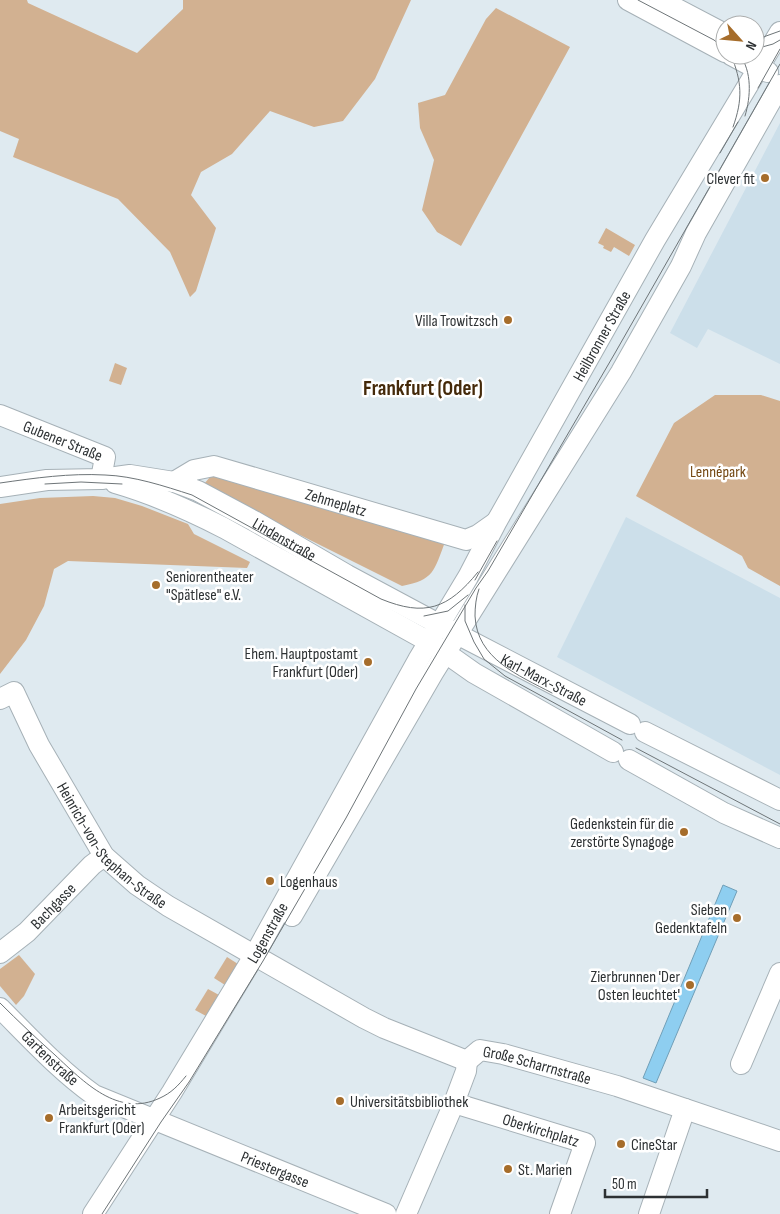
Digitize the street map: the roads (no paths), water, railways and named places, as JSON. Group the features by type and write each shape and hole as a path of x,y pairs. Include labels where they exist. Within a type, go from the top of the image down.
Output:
{"street":[{"path":"628,0 715,47"},
{"path":"660,0 715,29"},
{"name":"Heilbronner Straße","path":"765,51 780,32"},
{"path":"765,63 780,74"},
{"name":"Heilbronner Straße","path":"446,653 449,629 497,521 756,65"},
{"name":"Heilbronner Straße","path":"429,642 449,629 621,372 682,266 696,234 780,85"},
{"name":"Gubener Straße","path":"0,415 105,457 101,479"},
{"name":"Zehmeplatz","path":"174,482 194,470 214,466 466,540 478,535 497,521"},
{"name":"Lindenstraße","path":"0,487 47,480 101,479 130,475 174,482 198,491 449,629"},
{"name":"Lindenstraße","path":"101,479 165,500 193,512 446,653"},
{"name":"Karl-Marx-Straße","path":"449,629 780,800"},
{"name":"Logenstraße","path":"260,959 429,642"},
{"name":"Karl-Marx-Straße","path":"446,653 474,673 621,756 724,812 780,838"},
{"name":"Logenstraße","path":"105,1214 158,1122 260,959 446,653"},
{"name":"Heinrich-von-Stephan-Straße","path":"7,696 39,745 104,856 144,890 168,906 260,959"},
{"name":"Bachgasse","path":"0,953 27,932 92,865 104,856"},
{"name":"Große Scharrnstraße","path":"260,959 384,1028 467,1060 480,1050 503,1054 617,1086 780,1141"},
{"path":"741,1064 780,973"},
{"name":"Gartenstraße","path":"0,1008 80,1085 94,1094 158,1122"},
{"path":"406,1214 454,1103 466,1071 467,1060"},
{"name":"Oberkirchplatz","path":"454,1103 585,1143 560,1214"},
{"path":"649,1214 685,1109"},
{"name":"Logenstraße","path":"93,1214 158,1122"},
{"name":"Priestergasse","path":"158,1122 386,1214"}],"water":[{"name":"Zierbrunnen 'Der Osten leuchtet'","path":"723,885 737,891 656,1083 643,1078"}],"tram line":[{"path":"638,0 715,41"},
{"path":"765,36 780,31"},
{"path":"765,46 780,40"},
{"path":"758,88 780,49"},
{"path":"102,1214 189,1082 263,961 346,818 416,689 488,571 615,353 780,64"},
{"path":"733,127 740,99 739,82 734,65"},
{"path":"745,65 749,84 745,116"},
{"path":"720,153 738,122"},
{"path":"0,483 52,476 92,475 127,477 171,488 192,495 381,599 410,608 423,608 446,602 467,585 478,572"},
{"path":"45,484 81,482 122,484"},
{"path":"475,580 497,541"},
{"path":"479,589 475,616 477,631 483,644 491,655 513,672 552,693"},
{"path":"424,616 448,611 468,595"},
{"path":"465,605 465,621 484,659 505,676 622,740"},
{"path":"636,748 780,824"},
{"path":"0,1003 78,1076 90,1086 116,1100 130,1104 145,1103 160,1098 174,1089 186,1076"}],"place":[{"name":"Clever fit","path":"765,178"},
{"name":"Villa Trowitzsch","path":"508,320"},
{"name":"Seniorentheater \"Spätlese\" e.V.","path":"156,585"},
{"name":"Ehem. Hauptpostamt Frankfurt (Oder)","path":"368,662"},
{"name":"Gedenkstein für die zerstörte Synagoge","path":"684,832"},
{"name":"Logenhaus","path":"270,881"},
{"name":"Sieben Gedenktafeln","path":"737,918"},
{"name":"Zierbrunnen 'Der Osten leuchtet'","path":"690,985"},
{"name":"Universitätsbibliothek","path":"340,1101"},
{"name":"Arbeitsgericht Frankfurt (Oder)","path":"49,1118"},
{"name":"CineStar","path":"621,1144"},
{"name":"St. Marien","path":"508,1169"}],"district":[{"name":"Frankfurt (Oder)","path":"423,388"}],"park label":[{"name":"Lennépark","path":"718,471"}]}
